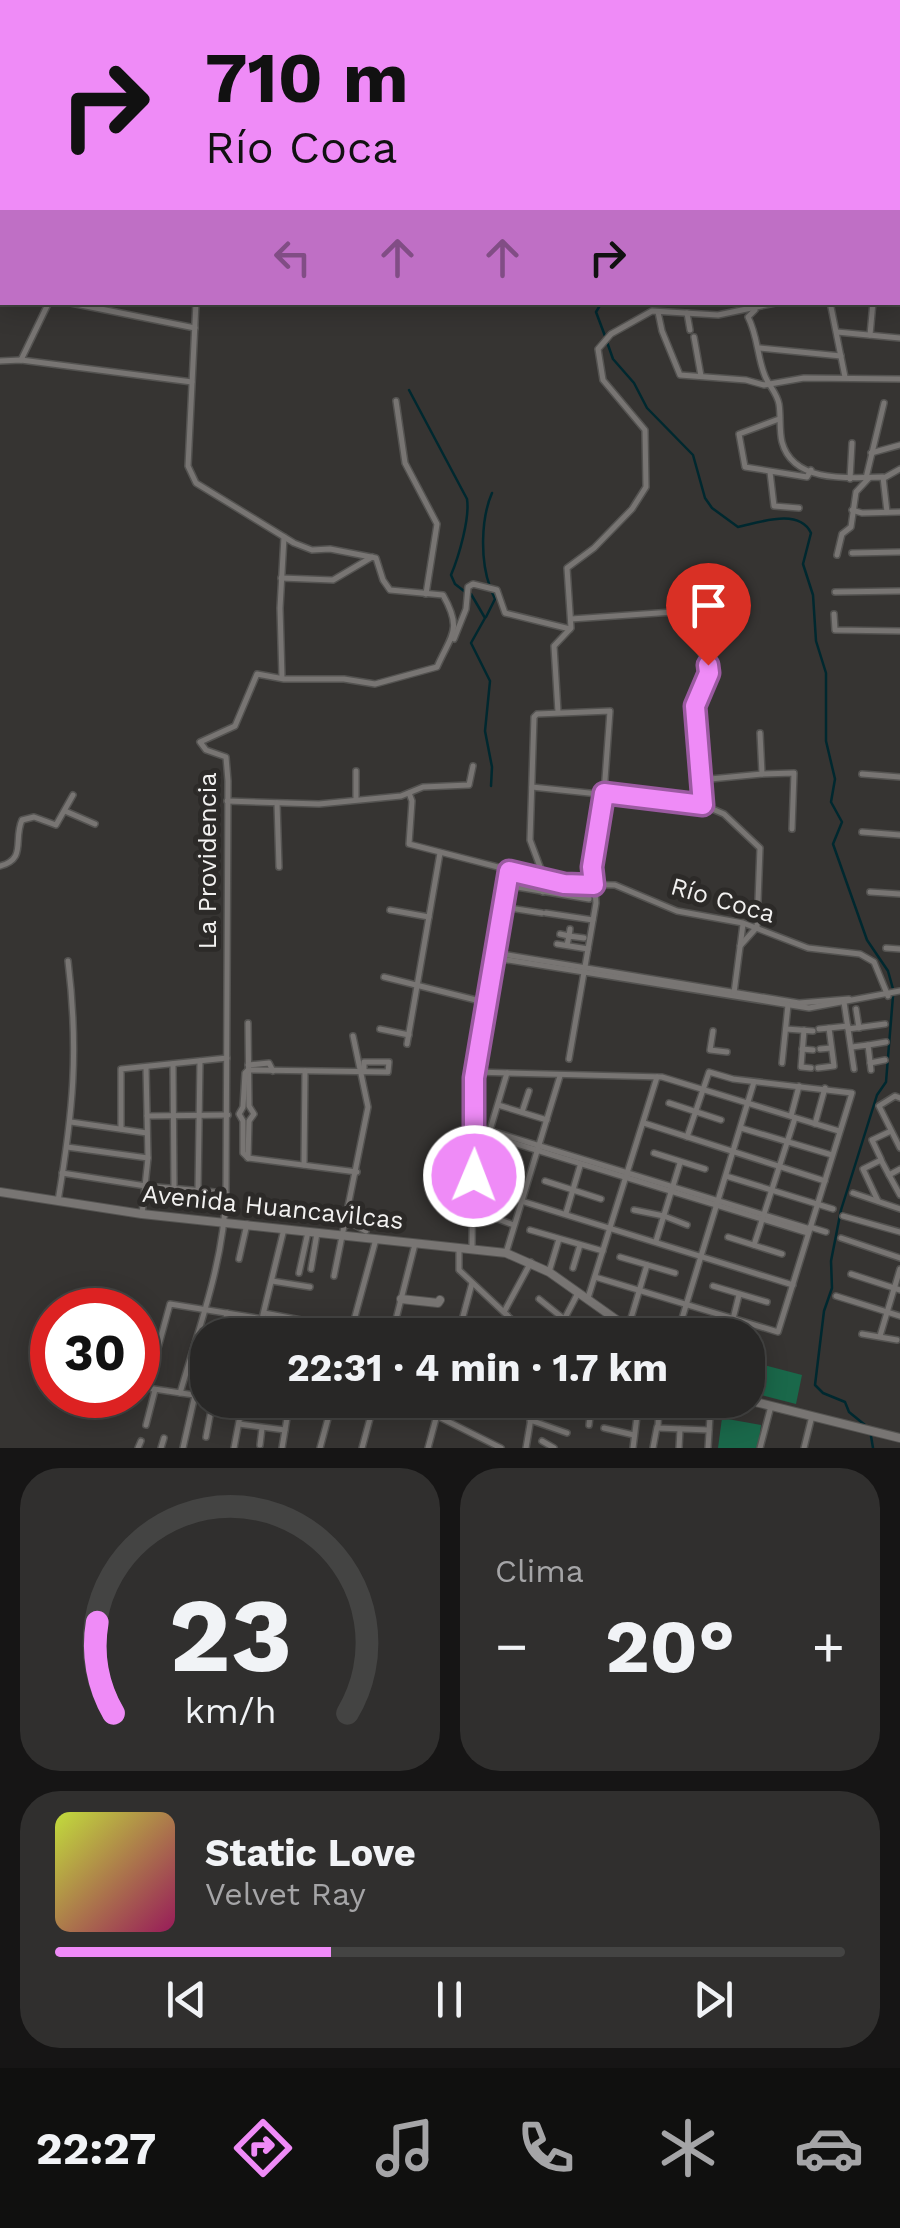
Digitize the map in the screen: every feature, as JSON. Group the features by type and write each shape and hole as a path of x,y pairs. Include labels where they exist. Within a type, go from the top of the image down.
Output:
{"street":[{"path":"21,360 48,305"},
{"path":"81,305 195,328"},
{"path":"196,305 188,466 201,488 294,543 312,550 330,548 373,556"},
{"path":"558,712 554,646 571,629 567,568 594,548 632,509 646,484 644,430 603,380 598,348 611,334 652,311 739,313 769,305"},
{"path":"830,305 845,377"},
{"path":"870,335 873,305"},
{"path":"748,317 758,308"},
{"path":"658,312 680,375 764,385 845,377 900,379"},
{"path":"687,313 701,376"},
{"path":"739,313 748,317 768,383 778,400 782,445 787,455 825,477 884,478 900,470"},
{"path":"837,332 900,338"},
{"path":"759,348 841,356"},
{"path":"0,361 21,360 192,382"},
{"path":"396,401 405,463 437,524 426,594"},
{"path":"836,555 842,534 851,527 856,492 867,478 884,402"},
{"path":"780,419 739,434 747,468 807,476 812,470"},
{"path":"850,478 852,444"},
{"path":"872,453 900,446"},
{"path":"770,472 774,506 799,508"},
{"path":"884,478 887,512"},
{"path":"852,514 900,512"},
{"path":"284,537 282,678 384,684 437,667 458,635 468,587 473,584 496,590 505,613 571,629"},
{"path":"284,545 294,543"},
{"path":"852,553 900,552"},
{"path":"373,556 390,590 441,594 454,618 452,641"},
{"path":"282,578 333,580 373,556"},
{"path":"834,592 900,591"},
{"path":"571,619 673,612 681,619 709,667 695,706 703,805"},
{"path":"834,614 835,630 900,630"},
{"name":"La Providencia","path":"180,1393 225,1222 226,1192 226,757 206,750 200,742 234,726 255,675 282,678"},
{"path":"542,892 544,880 530,840 534,717 558,712 610,711 604,793 592,867 596,895 569,1060"},
{"path":"760,733 762,774"},
{"path":"227,801 311,804 401,796 423,788 470,785 472,766"},
{"path":"356,772 356,799"},
{"path":"700,780 794,773 792,829"},
{"path":"862,774 900,777"},
{"path":"532,787 703,805 724,814 759,846 757,928 740,946"},
{"name":"Río Coca","path":"409,792 412,801 408,842 544,880 615,885 676,911 743,923 808,948 860,954 874,962 888,994"},
{"path":"0,866 20,852 17,832 24,818 34,816 56,825 73,795"},
{"path":"277,803 278,867"},
{"path":"65,811 95,824"},
{"path":"862,832 900,835"},
{"path":"407,1044 440,852"},
{"path":"472,1248 475,1072 509,871"},
{"path":"511,886 590,899"},
{"path":"870,892 900,894"},
{"path":"503,907 593,920"},
{"path":"390,910 429,918"},
{"path":"734,994 743,923"},
{"path":"568,945 570,932"},
{"path":"560,934 570,932 584,938"},
{"path":"557,944 588,949"},
{"path":"886,948 900,949"},
{"path":"495,956 799,1003 844,1001"},
{"path":"58,1200 70,1122 76,1034 68,961"},
{"path":"384,977 488,1003"},
{"path":"734,994 808,1008 898,992"},
{"path":"844,1001 854,1070"},
{"path":"782,1063 788,1005"},
{"path":"856,1009 860,1028"},
{"path":"248,1023 246,1107 239,1114 246,1121 248,1158 357,1172"},
{"path":"786,1029 885,1024"},
{"path":"804,1030 801,1067 815,1068 834,1066 830,1028"},
{"path":"380,1029 409,1035"},
{"path":"713,1031 710,1050 727,1052"},
{"path":"334,1276 368,1107 353,1036"},
{"path":"850,1047 886,1042"},
{"path":"868,1045 871,1066 885,1060"},
{"path":"802,1049 831,1048"},
{"path":"121,1129 119,1072 227,1058"},
{"path":"198,1190 200,1061"},
{"path":"248,1068 272,1071 305,1071 362,1072 388,1072 389,1062 364,1062 362,1072"},
{"path":"173,1064 174,1188"},
{"path":"142,1214 148,1158 146,1067"},
{"path":"304,1165 305,1071"},
{"path":"475,1072 657,1077 840,1131"},
{"path":"687,1137 710,1072 754,1082 852,1093 778,1332 765,1328"},
{"path":"490,1130 507,1073"},
{"path":"506,1253 560,1076"},
{"path":"588,1300 657,1077"},
{"path":"683,1318 754,1082"},
{"path":"754,1245 788,1138 799,1086"},
{"path":"815,1124 825,1088"},
{"path":"522,1112 529,1091"},
{"path":"900,1098 895,1096 879,1104 900,1148"},
{"path":"669,1103 720,1120"},
{"path":"498,1105 547,1120"},
{"path":"246,1107 254,1114 246,1121"},
{"path":"147,1116 228,1115"},
{"path":"70,1122 148,1132"},
{"path":"644,1123 822,1180"},
{"path":"474,1128 490,1130 580,1166 626,1176"},
{"path":"474,1128 764,1217 826,1232"},
{"path":"742,1128 788,1138 832,1155"},
{"path":"890,1130 872,1140 900,1195"},
{"path":"67,1146 148,1158"},
{"path":"654,1154 705,1169"},
{"path":"474,1158 514,1171"},
{"path":"878,1201 862,1172 865,1166 881,1160"},
{"path":"656,1241 680,1162"},
{"path":"566,1213 580,1166"},
{"path":"889,1175 900,1169"},
{"path":"62,1173 146,1186 226,1192"},
{"path":"726,1176 833,1209"},
{"path":"545,1181 601,1199"},
{"path":"474,1186 793,1285"},
{"name":"Avenida Huancavilcas","path":"0,1192 142,1214 506,1253 549,1272 613,1318"},
{"path":"852,1193 900,1209"},
{"path":"634,1210 688,1225"},
{"path":"844,1216 900,1232"},
{"path":"492,1217 514,1225"},
{"path":"239,1259 247,1224"},
{"path":"347,1225 366,1231"},
{"path":"263,1316 284,1229"},
{"path":"530,1230 603,1251"},
{"path":"311,1269 312,1232"},
{"path":"299,1273 312,1232"},
{"path":"728,1237 782,1254"},
{"path":"842,1238 900,1258"},
{"path":"355,1318 376,1239"},
{"path":"549,1272 559,1239"},
{"path":"396,1318 416,1242"},
{"path":"460,1246 458,1267 510,1318"},
{"path":"573,1268 580,1246"},
{"path":"620,1257 674,1273"},
{"path":"505,1318 531,1262"},
{"path":"631,1318 647,1265"},
{"path":"880,1336 897,1289 900,1268"},
{"path":"851,1274 897,1289"},
{"path":"594,1276 729,1318"},
{"path":"272,1282 310,1287"},
{"path":"463,1318 472,1283"},
{"path":"713,1286 766,1302"},
{"path":"565,1318 578,1293"},
{"path":"732,1318 740,1295"},
{"path":"836,1296 900,1316"},
{"path":"401,1299 438,1303 440,1300"},
{"path":"539,1299 563,1318"},
{"path":"160,1340 170,1304 284,1318"},
{"path":"226,1318 227,1313"},
{"path":"862,1334 897,1340"},
{"path":"160,1391 190,1394"},
{"path":"765,1404 900,1438"},
{"path":"760,1448 771,1406"},
{"path":"183,1448 190,1414"},
{"path":"804,1448 812,1416"},
{"path":"146,1424 147,1418"},
{"path":"206,1438 208,1418"},
{"path":"234,1448 239,1418"},
{"path":"282,1448 287,1418"},
{"path":"320,1448 328,1418"},
{"path":"362,1448 370,1418"},
{"path":"428,1448 436,1418"},
{"path":"441,1418 500,1448"},
{"path":"526,1448 530,1418"},
{"path":"532,1418 567,1433"},
{"path":"590,1425 591,1418"},
{"path":"633,1448 636,1418"},
{"path":"653,1448 658,1418"},
{"path":"709,1448 710,1418"},
{"path":"238,1424 285,1430"},
{"path":"657,1426 710,1430"},
{"path":"260,1445 262,1427"},
{"path":"604,1428 634,1435"},
{"path":"679,1448 680,1429"},
{"path":"161,1448 164,1438"},
{"path":"542,1441 554,1448"}],"green space":[{"path":"765,1365 802,1375 796,1404 765,1396"},
{"path":"722,1418 761,1425 758,1448 718,1448"}],"waterway":[{"path":"600,305 596,312 605,336"},
{"path":"607,342 613,359 634,383 647,408 693,455 705,498 712,508 738,527 789,519 805,525 811,533 803,564 813,595 816,641 826,673 826,741 835,779 831,802 842,822 833,844 867,940 888,971 893,989"},
{"path":"409,390 467,499 465,526 451,575 464,591"},
{"path":"490,587 483,539 492,493"},
{"path":"486,617 495,599 492,592"},
{"path":"471,594 485,618 471,643 490,681 485,731 492,767 491,786"},
{"path":"865,1425 849,1412 845,1402 823,1393 815,1385 841,1210 877,1095 886,1082 893,996"},
{"path":"871,1436 873,1448"}],"route":[{"path":"474,1176 474,1078 509,871 564,884 594,885 592,867 604,793 703,805 695,706 709,673 708,665"}]}
